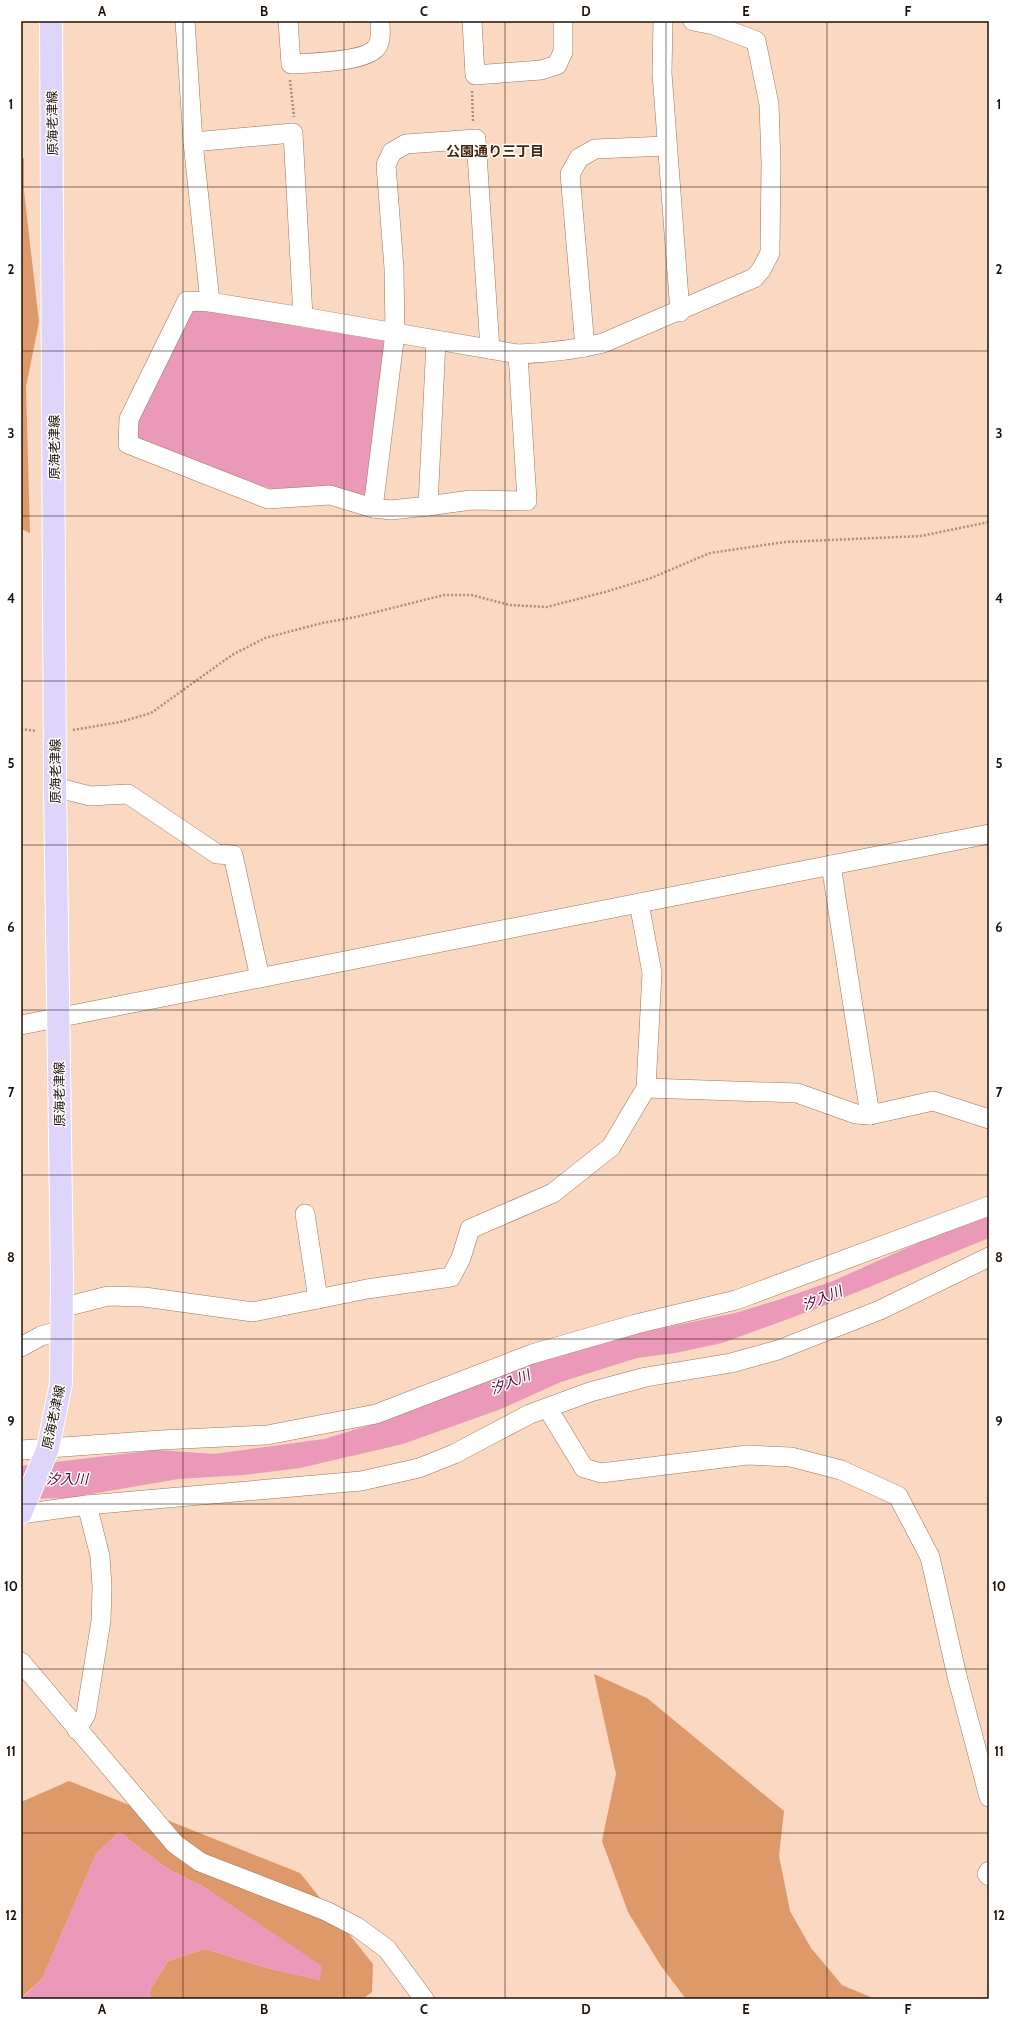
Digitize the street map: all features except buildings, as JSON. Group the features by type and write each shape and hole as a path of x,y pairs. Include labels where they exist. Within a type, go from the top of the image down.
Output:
{"main road":[{"name":"原海老津線","path":"21,1514 46,1451 61,1383 62,1330 55,732 51,21"}],"street":[{"path":"185,21 192,142 210,302"},
{"path":"288,21 291,64 338,61 369,55 376,48 380,40 380,21"},
{"path":"472,21 475,75 541,70 557,65 563,52 563,21"},
{"path":"663,21 662,72 666,146 680,312"},
{"path":"518,354 527,501 471,500 391,510 373,508 330,495 268,499 128,444 129,419 187,301 210,302 518,354 586,347 603,343 680,312 754,278 761,270 770,253 771,162 769,104 756,41 714,25 693,21"},
{"path":"192,142 293,133 303,317"},
{"path":"373,508 395,333 394,268 386,165 392,152 406,144 476,139 490,349"},
{"path":"586,347 570,174 579,158 595,149 666,146"},
{"path":"428,506 436,341"},
{"path":"56,787 90,796 128,794 217,854 233,855 260,978"},
{"path":"21,1025 989,834"},
{"path":"831,865 870,1115"},
{"path":"61,1308 108,1296 144,1297 254,1312 367,1289 451,1277 461,1258 470,1229 553,1193 611,1147 646,1088 652,973 639,903"},
{"path":"646,1088 797,1093 856,1114 870,1115 933,1102 989,1119"},
{"path":"21,1450 46,1451 267,1435 376,1414 532,1354 636,1324 736,1300 989,1206"},
{"path":"306,1214 318,1298"},
{"path":"21,1514 87,1505 361,1480 419,1468 454,1454 530,1414 590,1392 646,1377 731,1363 778,1350 880,1310 989,1257"},
{"path":"21,1347 41,1336 62,1330"},
{"path":"548,1408 584,1468 601,1472 747,1455 791,1457 841,1470 898,1496 930,1557 957,1676 989,1797"},
{"path":"77,1730 86,1714 100,1622 102,1587 100,1556 87,1505"},
{"path":"21,1662 175,1844 200,1862 326,1910 357,1927 387,1949 424,1999"},
{"path":"989,1871 987,1874 989,1876"}],"path":[{"path":"291,64 290,76 294,120 293,133"},
{"path":"475,75 471,85 473,132 476,139"},
{"path":"55,732 106,725 151,713 232,655 265,638 322,623 356,617 444,595 470,595 510,605 547,607 645,580 710,553 785,542 921,536 989,522"}],"shaded area":[{"path":"24,158 24,191 39,322 26,387 30,533 21,529 21,159"},
{"path":"594,1674 647,1698 784,1811 779,1856 790,1911 811,1948 842,1985 875,1999 686,1999 661,1966 628,1912 602,1841 616,1774"},
{"path":"69,1781 300,1873 373,1964 372,1992 363,1999 149,1999 151,1988 168,1961 205,1949 267,1968 320,1980 206,1888 168,1869 119,1832 96,1854 42,1979 21,1998 21,1802"}],"water":[{"path":"194,309 384,341 367,496 301,488 273,489 242,480 134,439 135,422"},
{"name":"汐入川","path":"989,1215 989,1238 818,1308 722,1343 675,1353 637,1358 561,1382 501,1409 403,1444 300,1468 243,1475 178,1479 68,1498 21,1499 21,1466 157,1450 214,1454 324,1439 393,1418 519,1365 596,1342 735,1313 778,1300 833,1281 940,1233"},
{"path":"119,1832 168,1869 206,1888 322,1966 320,1980 267,1968 205,1949 168,1961 151,1988 149,1999 21,1999 42,1979 96,1854"}],"district":[{"name":"公園通り三丁目","path":"495,151"}]}
